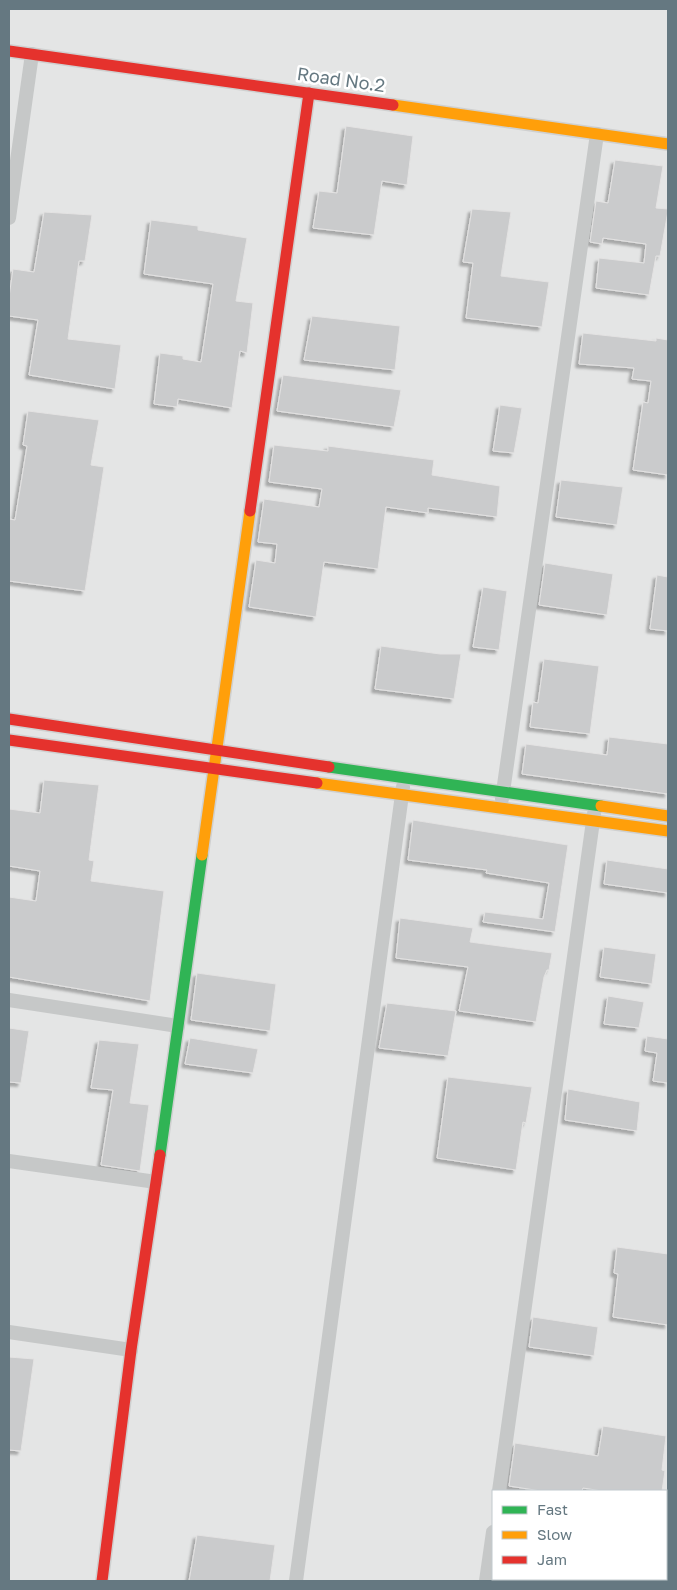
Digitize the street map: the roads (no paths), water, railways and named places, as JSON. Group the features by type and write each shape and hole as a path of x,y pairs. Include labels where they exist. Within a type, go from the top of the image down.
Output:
{"street":[{"name":"Road No.2","path":"9,51 668,144"},
{"path":"9,218 32,54"},
{"path":"102,1581 131,1350 309,93"},
{"path":"501,807 598,134"},
{"path":"9,719 216,752 668,816"},
{"path":"9,740 668,831"},
{"path":"296,1581 404,778"},
{"path":"499,1490 596,805"},
{"path":"9,1000 178,1026"},
{"path":"9,1162 156,1182"},
{"path":"9,1332 131,1350"},
{"path":"486,1581 492,1539"}]}
